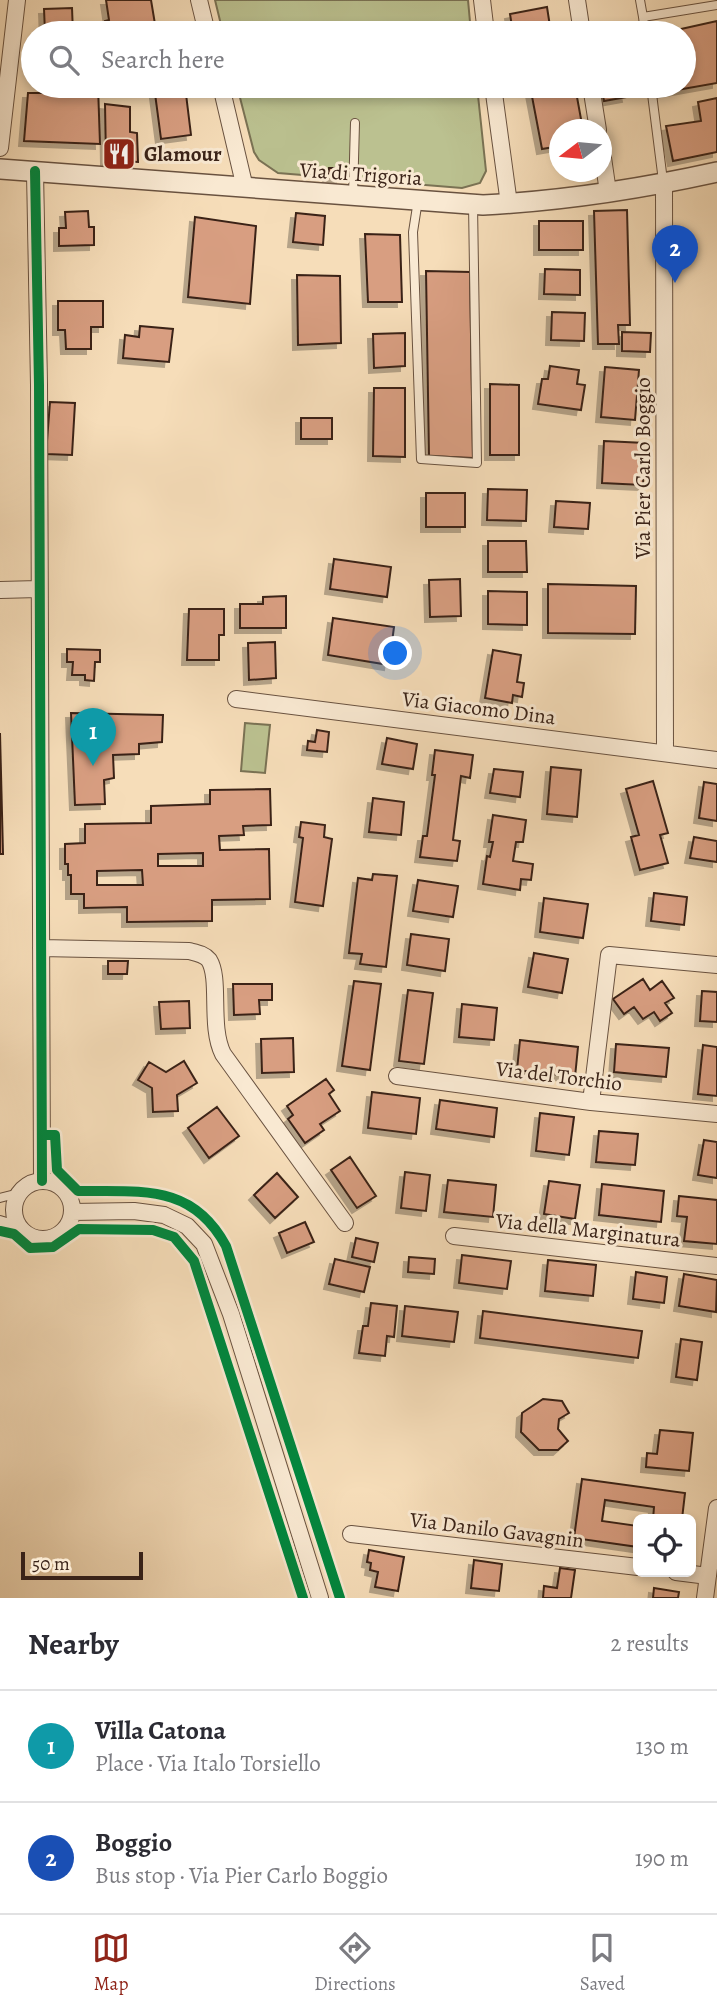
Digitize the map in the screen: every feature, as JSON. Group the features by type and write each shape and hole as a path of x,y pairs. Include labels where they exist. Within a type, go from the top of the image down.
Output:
{"street":[{"path":"0,148 17,0"},
{"path":"199,0 204,21"},
{"path":"482,0 485,21"},
{"path":"577,0 580,21"},
{"path":"223,98 245,188"},
{"path":"495,98 509,204"},
{"path":"593,98 596,119"},
{"name":"Via di Trigoria","path":"0,169 473,204 544,202 664,184 717,172"},
{"path":"35,172 42,1181"},
{"path":"606,182 608,192"},
{"name":"Via Pier Carlo Boggio","path":"664,184 665,752"},
{"path":"0,590 38,589"},
{"name":"Via Giacomo Dina","path":"236,699 717,760"},
{"path":"41,948 189,951 207,958 213,972 216,1032 221,1049 345,1223"},
{"path":"591,1102 609,955 717,965"},
{"name":"Via del Torchio","path":"397,1076 591,1102 717,1114"},
{"path":"42,1181 52,1182 67,1193 72,1212 70,1221 58,1235 40,1239 23,1231 15,1217 15,1209 19,1193 33,1183 42,1181"},
{"path":"72,1212 134,1211 164,1215 191,1229 204,1244 230,1314 320,1596"},
{"name":"Via della Marginatura","path":"454,1236 717,1266"},
{"path":"705,1598 717,1508"},
{"name":"Via Danilo Gavagnin","path":"351,1534 633,1566"},
{"path":"696,1574 708,1576"}],"lane":[{"path":"640,0 644,21"},
{"path":"643,17 717,5"},
{"path":"653,98 664,184"},
{"path":"353,196 355,123"},
{"path":"418,200 414,219 413,251 421,459 477,463 473,204"},
{"path":"0,1198 19,1193"},
{"path":"0,1220 23,1231"}],"green space":[{"path":"215,0 468,0 470,21 220,21"},
{"path":"240,98 478,98 486,171 480,183 462,188 278,173 259,160 254,152"},
{"path":"245,723 270,725 265,773 241,771"}],"building":[{"path":"106,0 151,0 154,21 105,21 109,20"},
{"path":"547,7 549,21 511,21 510,14"},
{"path":"72,8 73,21 44,21 44,9"},
{"path":"717,21 717,83 696,87 696,26"},
{"path":"28,98 98,98 100,144 24,141"},
{"path":"156,98 186,98 191,135 161,139"},
{"path":"532,98 577,98 581,119 549,119 549,148 542,149"},
{"path":"717,98 717,152 673,161 666,126 701,121 698,102"},
{"path":"105,104 130,107 130,132 137,133 138,162 106,160"},
{"path":"329,168 341,168 341,178 328,178"},
{"path":"627,210 630,325 618,325 619,344 598,344 594,211"},
{"path":"88,211 89,227 94,227 94,245 59,246 59,228 66,228 65,212"},
{"path":"296,213 325,216 323,245 293,242"},
{"path":"195,217 256,226 250,304 188,297"},
{"path":"539,221 583,221 583,250 539,250"},
{"path":"365,234 400,235 402,302 368,302"},
{"path":"545,269 580,270 580,295 544,294"},
{"path":"426,271 470,272 473,458 429,456"},
{"path":"297,275 340,276 341,343 298,345"},
{"path":"58,301 103,301 103,327 91,327 91,349 66,349 65,330 58,330"},
{"path":"552,312 585,313 584,341 551,340"},
{"path":"140,326 173,329 169,362 123,358 125,335 139,337"},
{"path":"622,332 651,333 650,352 622,351"},
{"path":"405,333 405,366 374,368 373,334"},
{"path":"550,366 579,370 577,384 585,385 581,410 538,404 542,379 548,379"},
{"path":"605,367 639,370 635,420 601,417"},
{"path":"490,384 519,385 519,455 490,455"},
{"path":"374,388 405,388 405,457 373,456"},
{"path":"50,402 75,403 72,455 46,454"},
{"path":"301,418 332,418 332,439 301,439"},
{"path":"604,441 645,443 643,485 602,483"},
{"path":"488,489 527,490 526,521 487,520"},
{"path":"426,493 465,493 465,527 426,527"},
{"path":"556,501 590,503 588,529 554,527"},
{"path":"488,541 526,541 527,572 488,572"},
{"path":"334,559 391,567 387,597 330,589"},
{"path":"460,579 461,616 430,617 429,580"},
{"path":"548,584 636,586 635,634 548,633"},
{"path":"488,591 527,592 527,625 488,624"},
{"path":"286,596 286,628 240,628 240,604 263,604 263,597"},
{"path":"189,609 224,609 224,635 219,635 219,660 187,660"},
{"path":"333,618 394,627 389,665 328,655"},
{"path":"275,642 276,678 249,680 248,643"},
{"path":"67,649 100,650 100,662 95,662 94,681 85,680 85,675 72,675 73,662 67,662"},
{"path":"493,650 521,655 517,682 524,683 522,697 513,695 512,703 485,698"},
{"path":"71,713 163,715 162,742 139,744 139,754 113,755 114,778 104,780 105,804 75,805"},
{"path":"317,730 329,732 327,752 307,750 308,741 315,742"},
{"path":"0,733 3,854 0,854"},
{"path":"387,738 417,744 413,769 382,764"},
{"path":"435,750 473,755 470,778 461,776 453,840 460,841 457,861 420,857 423,836 427,836 435,775 432,775"},
{"path":"551,767 581,770 577,817 547,814"},
{"path":"494,769 523,772 520,797 490,793"},
{"path":"653,781 668,833 660,835 668,863 640,870 631,837 639,835 626,789"},
{"path":"704,782 717,784 717,821 699,818"},
{"path":"270,789 271,825 243,826 244,835 219,836 220,850 269,849 270,899 212,900 212,921 127,922 127,907 84,908 84,894 71,894 71,875 68,875 68,864 65,864 65,844 85,843 85,824 151,823 151,806 210,804 210,790","holes":["203,853 203,866 158,866 158,854","142,870 143,885 97,885 97,871"]},
{"path":"373,798 404,802 401,835 369,832"},
{"path":"493,815 526,820 523,842 516,842 513,861 533,864 531,880 521,879 520,890 483,884 487,856 490,857 493,842 489,842"},
{"path":"301,822 325,825 324,837 332,839 323,906 295,902 303,838 299,837"},
{"path":"694,837 717,841 717,862 690,858"},
{"path":"373,874 397,876 386,967 360,964 362,954 349,953 358,878 372,880"},
{"path":"418,880 458,886 453,917 413,911"},
{"path":"654,893 687,897 684,925 651,921"},
{"path":"544,898 588,904 583,938 540,932"},
{"path":"411,934 449,939 445,971 407,965"},
{"path":"534,953 568,959 562,993 528,987"},
{"path":"108,961 128,961 127,974 108,974"},
{"path":"643,979 650,990 662,981 674,998 665,1003 672,1013 660,1021 654,1012 643,1019 634,1007 624,1014 613,999"},
{"path":"354,981 381,984 370,1070 342,1066"},
{"path":"233,984 272,984 272,1000 259,1000 260,1014 234,1015"},
{"path":"408,990 433,993 424,1064 399,1061"},
{"path":"702,991 717,992 717,1022 700,1021"},
{"path":"189,1001 190,1028 161,1029 159,1002"},
{"path":"462,1004 497,1008 494,1040 459,1037"},
{"path":"293,1038 294,1072 262,1073 261,1039"},
{"path":"520,1040 578,1047 575,1077 517,1070"},
{"path":"616,1044 669,1048 666,1077 614,1072"},
{"path":"703,1045 717,1047 717,1096 698,1094"},
{"path":"184,1061 197,1083 177,1095 178,1111 153,1112 152,1088 138,1080 149,1062 166,1072"},
{"path":"326,1079 334,1090 329,1094 340,1111 320,1124 324,1130 305,1143 288,1119 293,1115 287,1106"},
{"path":"372,1092 420,1098 416,1134 368,1128"},
{"path":"440,1100 497,1108 494,1137 436,1129"},
{"path":"217,1107 239,1136 209,1158 188,1128"},
{"path":"540,1113 574,1117 569,1155 536,1151"},
{"path":"599,1131 638,1134 635,1165 596,1162"},
{"path":"704,1140 717,1142 717,1178 698,1175"},
{"path":"350,1157 376,1196 357,1208 331,1170"},
{"path":"405,1172 430,1175 426,1211 401,1208"},
{"path":"277,1173 298,1197 275,1218 254,1195"},
{"path":"448,1180 496,1185 493,1217 444,1212"},
{"path":"549,1181 580,1185 575,1219 544,1214"},
{"path":"602,1184 664,1191 661,1222 599,1215"},
{"path":"679,1196 717,1200 717,1244 684,1241 687,1217 677,1216"},
{"path":"305,1222 314,1242 287,1253 279,1233"},
{"path":"356,1238 378,1243 374,1262 352,1257"},
{"path":"462,1255 511,1261 507,1289 459,1283"},
{"path":"409,1257 435,1259 434,1274 408,1272"},
{"path":"335,1259 370,1267 364,1292 329,1284"},
{"path":"548,1260 596,1265 593,1296 545,1291"},
{"path":"636,1272 667,1277 664,1303 633,1299"},
{"path":"684,1274 717,1280 716,1312 679,1306"},
{"path":"371,1303 397,1306 394,1337 387,1336 385,1356 359,1353 363,1326 368,1326"},
{"path":"405,1306 458,1312 454,1342 402,1336"},
{"path":"483,1311 642,1331 638,1358 480,1338"},
{"path":"681,1339 702,1342 697,1380 676,1377"},
{"path":"543,1399 562,1401 569,1413 559,1419 558,1429 568,1441 558,1450 539,1450 521,1432 522,1413"},
{"path":"660,1430 693,1433 689,1471 646,1467 647,1453 657,1454"},
{"path":"582,1479 685,1493 683,1514 653,1514 654,1507 605,1500 602,1521 633,1525 633,1546 574,1538"},
{"path":"369,1550 404,1557 398,1591 375,1587 378,1572 370,1570 371,1563 367,1562"},
{"path":"474,1560 502,1564 499,1591 471,1588"},
{"path":"560,1568 575,1570 571,1598 543,1598 544,1586 557,1588"},
{"path":"654,1588 679,1592 678,1598 653,1598"}],"cycle path":[{"path":"35,171 39,385 42,1181"},
{"path":"42,1135 55,1135 57,1170 78,1191 144,1192 181,1201 197,1211 226,1246 340,1598"},
{"path":"0,1231 14,1234 30,1248 53,1247 79,1229 153,1230 174,1237 194,1261 303,1598"}],"place":[{"name":"Glamour","path":"119,154"},
{"name":"Boggio","path":"675,283"},
{"name":"Villa Catona","path":"93,766"}]}
